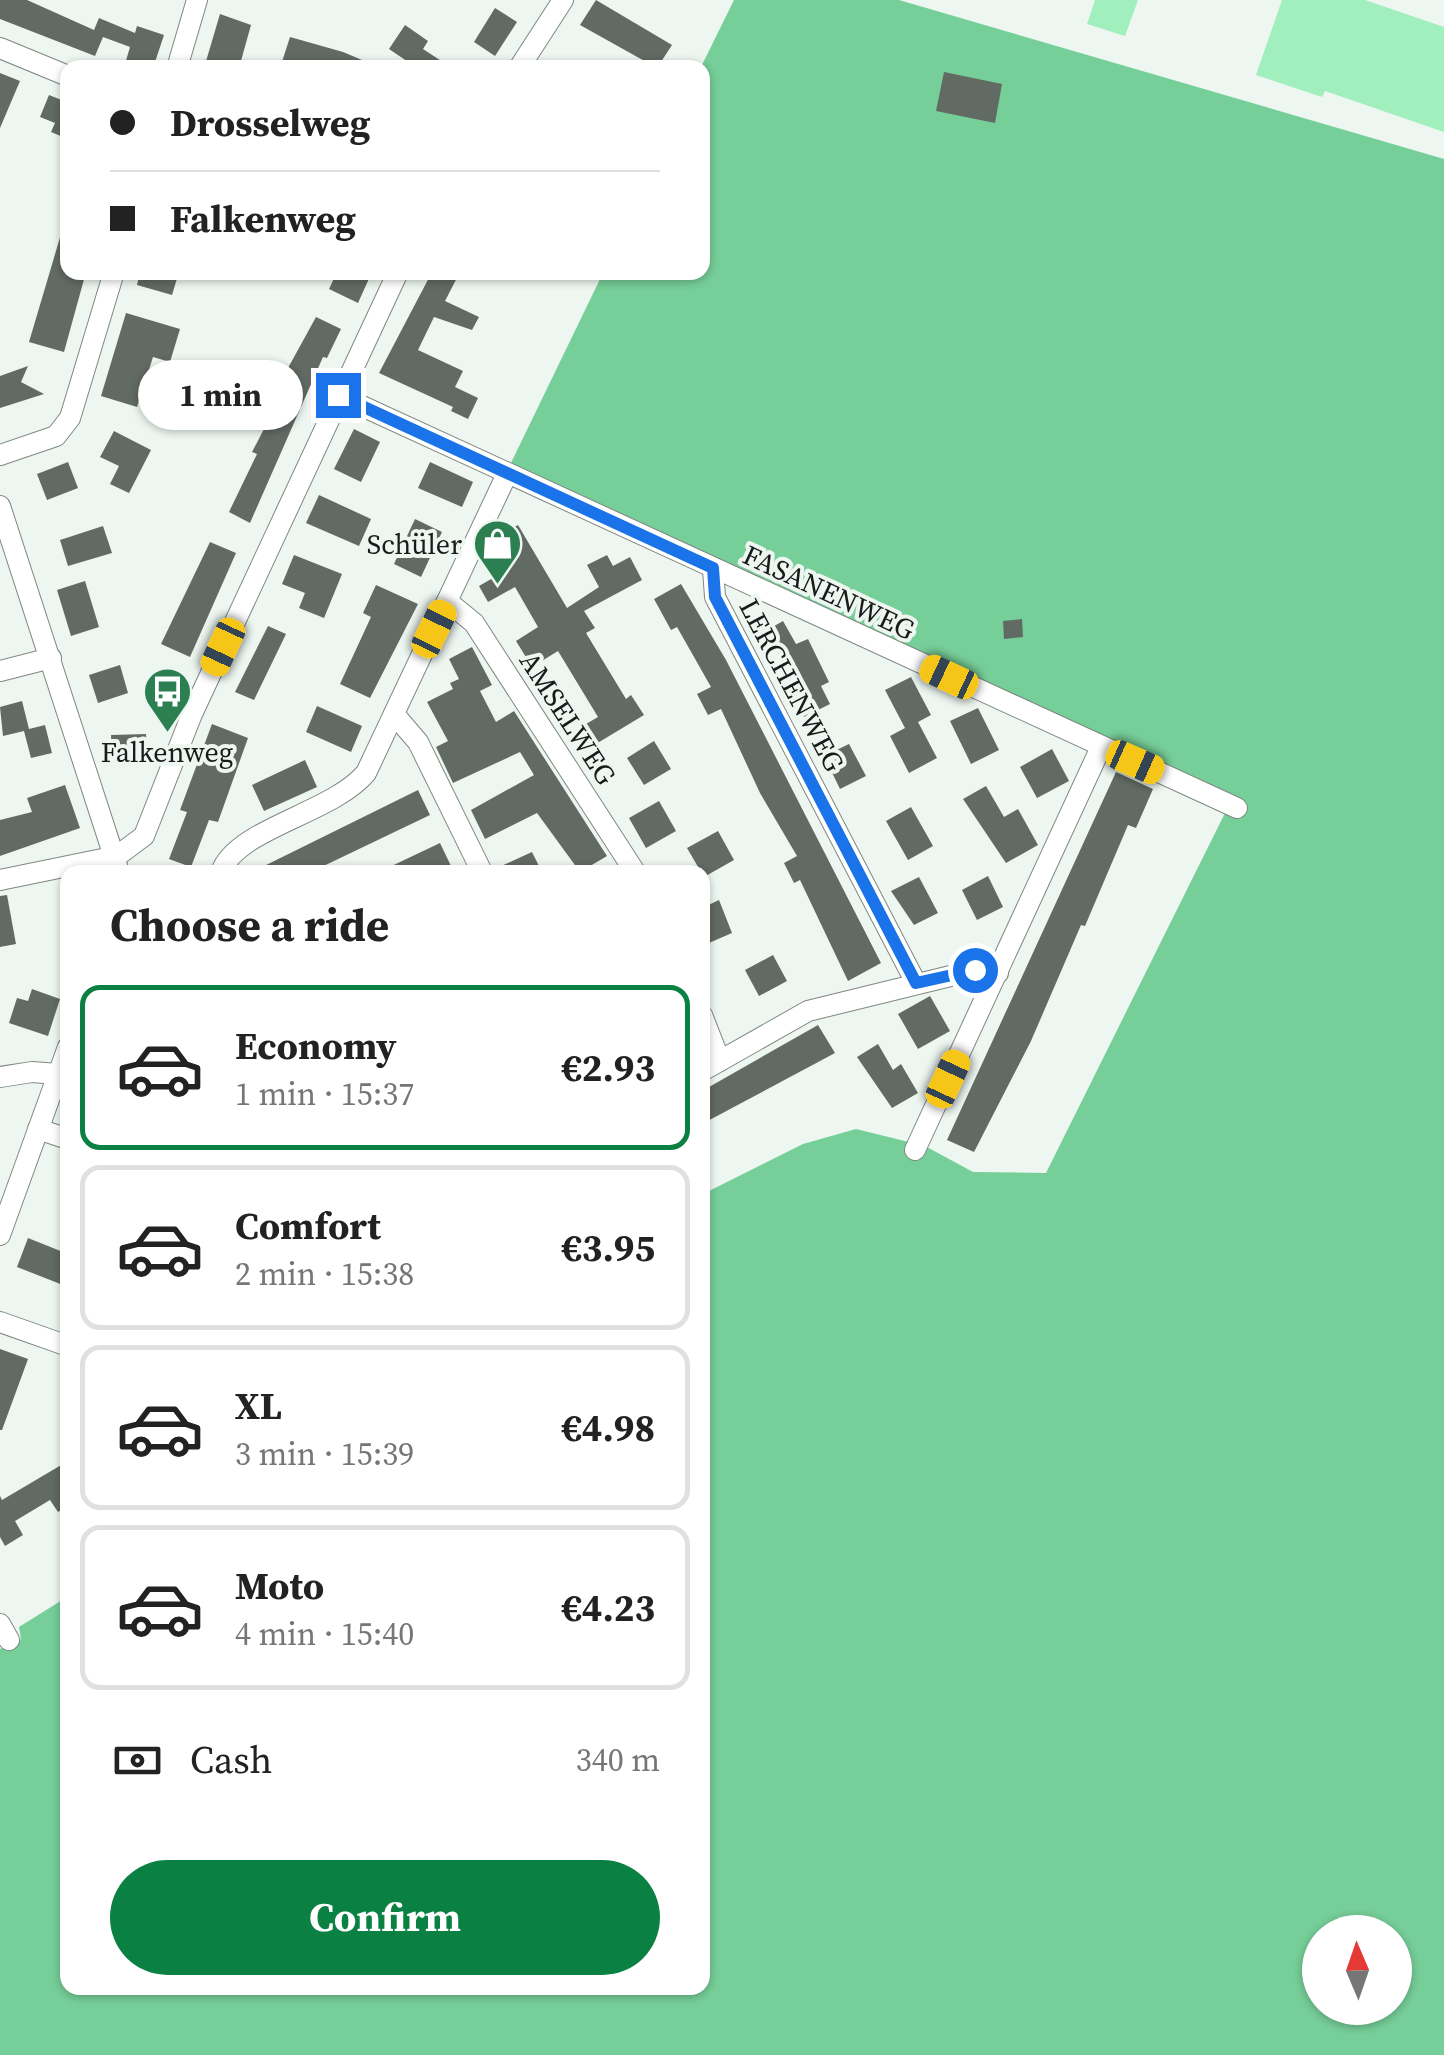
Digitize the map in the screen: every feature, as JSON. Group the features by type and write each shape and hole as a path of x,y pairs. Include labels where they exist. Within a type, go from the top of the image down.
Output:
{"street":[{"path":"179,60 198,0"},
{"path":"524,60 563,0"},
{"path":"0,48 60,73"},
{"path":"0,455 56,436 70,418 112,280"},
{"path":"0,506 118,864 149,829 171,762 394,280"},
{"path":"226,865 238,848 332,802 356,784 394,714 507,474 338,395"},
{"name":"FASANENWEG","path":"507,474 1237,808"},
{"name":"LERCHENWEG","path":"713,568 715,597 916,983"},
{"name":"AMSELWEG","path":"447,601 474,624 629,865"},
{"path":"0,671 51,658"},
{"path":"394,714 418,742 479,865"},
{"path":"915,1150 1101,747"},
{"path":"0,880 60,872"},
{"path":"711,1066 808,1012 975,970 998,972"},
{"path":"0,1235 60,1069"},
{"path":"0,1078 32,1072 58,1074"},
{"path":"38,1129 60,1136"},
{"path":"0,1322 60,1343"}],"green space":[{"path":"734,0 899,0 1444,159 1444,2055 0,2055 0,1649 21,1639 19,1627 60,1601 60,1995 710,1995 710,1190 803,1144 856,1129 925,1146 973,1172 1046,1173 1232,799 510,465 600,280 710,280 710,60 704,60"},
{"path":"1095,0 1138,0 1125,36 1087,24"},
{"path":"1282,0 1365,0 1444,27 1444,132 1325,91 1322,97 1256,75"}],"building":[{"path":"0,0 27,0 94,30 99,18 135,33 137,26 164,35 156,60 126,60 130,47 103,37 95,56 0,19"},
{"path":"596,0 672,45 662,60 643,60 580,25"},
{"path":"495,8 517,22 495,56 474,42"},
{"path":"220,14 251,25 241,60 206,60"},
{"path":"405,25 428,41 423,49 440,60 405,60 389,49"},
{"path":"290,37 362,60 283,60"},
{"path":"944,72 1002,84 995,123 936,111"},
{"path":"0,73 20,81 0,128"},
{"path":"49,95 60,99 60,136 51,132 55,123 40,117"},
{"path":"60,237 60,280 84,280 64,352 29,342"},
{"path":"138,280 177,280 172,295 137,285"},
{"path":"333,280 368,280 358,303 329,289"},
{"path":"428,280 456,280 445,301 479,317 472,330 434,317 418,350 463,371 455,387 478,398 468,419 451,411 453,407 379,373"},
{"path":"126,313 180,329 170,362 153,357 137,407 101,396"},
{"path":"316,317 341,329 327,358 323,357 250,523 229,512 257,454 252,452 279,400 288,368"},
{"path":"28,366 21,382 44,394 0,408 0,376"},
{"path":"354,429 380,442 361,482 334,469"},
{"path":"114,431 151,450 129,493 110,484 119,466 100,457"},
{"path":"68,462 78,488 47,500 37,474"},
{"path":"430,462 473,482 462,507 418,488"},
{"path":"319,495 371,519 359,546 306,523"},
{"path":"415,519 442,532 421,577 394,564"},
{"path":"518,525 567,608 599,587 587,565 607,555 613,566 630,557 642,580 584,611 595,628 586,633 626,699 631,695 644,715 586,750 574,731 598,717 558,651 532,667 516,641 538,627 515,587 488,602 479,586 505,571 495,554 510,546 503,534"},
{"path":"103,526 112,553 68,566 60,540"},
{"path":"210,542 236,553 190,657 161,644"},
{"path":"294,555 342,574 324,618 299,608 305,593 282,584"},
{"path":"85,581 99,627 71,636 57,590"},
{"path":"681,584 726,660 881,963 848,981 800,880 794,883 784,863 797,856 760,793 721,709 708,715 697,694 711,687 677,627 671,630 654,599"},
{"path":"376,585 418,604 370,698 340,684 371,617 363,613"},
{"path":"1022,619 1023,637 1004,639 1003,621"},
{"path":"783,621 796,644 808,639 829,682 821,686 830,704 804,717 769,629"},
{"path":"268,626 286,634 254,700 235,692"},
{"path":"472,647 492,685 480,691 496,722 514,711 607,856 592,865 575,865 537,813 485,839 471,810 534,775 520,752 453,783 436,747 448,741 427,702 453,689 450,683 459,679 449,659"},
{"path":"120,665 128,693 98,703 89,675"},
{"path":"911,677 931,715 918,722 937,758 909,773 890,736 905,728 885,690"},
{"path":"22,701 29,729 45,725 52,753 31,758 24,731 3,736 0,707"},
{"path":"317,706 362,726 351,752 306,732"},
{"path":"978,708 999,750 971,764 950,721"},
{"path":"212,724 248,738 218,822 209,820 192,865 169,859 187,812 180,810"},
{"path":"146,734 147,762 112,762 111,735"},
{"path":"654,741 671,769 644,785 627,758"},
{"path":"849,744 866,776 840,789 824,756"},
{"path":"1052,749 1069,781 1037,798 1020,767"},
{"path":"305,760 317,787 264,811 252,785"},
{"path":"1116,772 1153,789 1136,828 1128,825 1031,1041 974,1152 947,1140"},
{"path":"65,785 80,828 0,856 0,820 32,812 27,798"},
{"path":"986,786 1004,817 1018,809 1038,845 1006,863 963,799"},
{"path":"418,790 430,815 326,865 266,865"},
{"path":"659,801 676,831 646,848 629,818"},
{"path":"911,807 933,846 908,860 886,821"},
{"path":"718,831 734,860 710,874 710,865 697,865 687,848"},
{"path":"440,843 451,865 394,865"},
{"path":"532,852 538,865 504,865"},
{"path":"988,876 1003,907 977,920 962,890"},
{"path":"919,877 938,913 914,925 891,891"},
{"path":"7,895 16,944 0,947 0,896"},
{"path":"719,900 732,933 710,943 710,904"},
{"path":"773,955 787,981 759,996 745,970"},
{"path":"32,989 60,999 48,1036 9,1023 17,998 28,1001"},
{"path":"930,996 950,1031 918,1049 898,1014"},
{"path":"818,1025 835,1053 710,1120 710,1086"},
{"path":"878,1044 893,1070 901,1064 918,1093 892,1108 857,1057"},
{"path":"28,1238 60,1251 60,1284 17,1267"},
{"path":"0,1349 28,1359 2,1430 0,1430"},
{"path":"60,1466 60,1511 50,1500 15,1521 23,1535 5,1546 0,1537 0,1496 2,1500"}],"place":[{"name":"Schüler","path":"497,586"},
{"name":"Falkenweg","path":"167,734"}],"route":[{"path":"338,395 713,568 715,597 916,983 975,970"}]}
